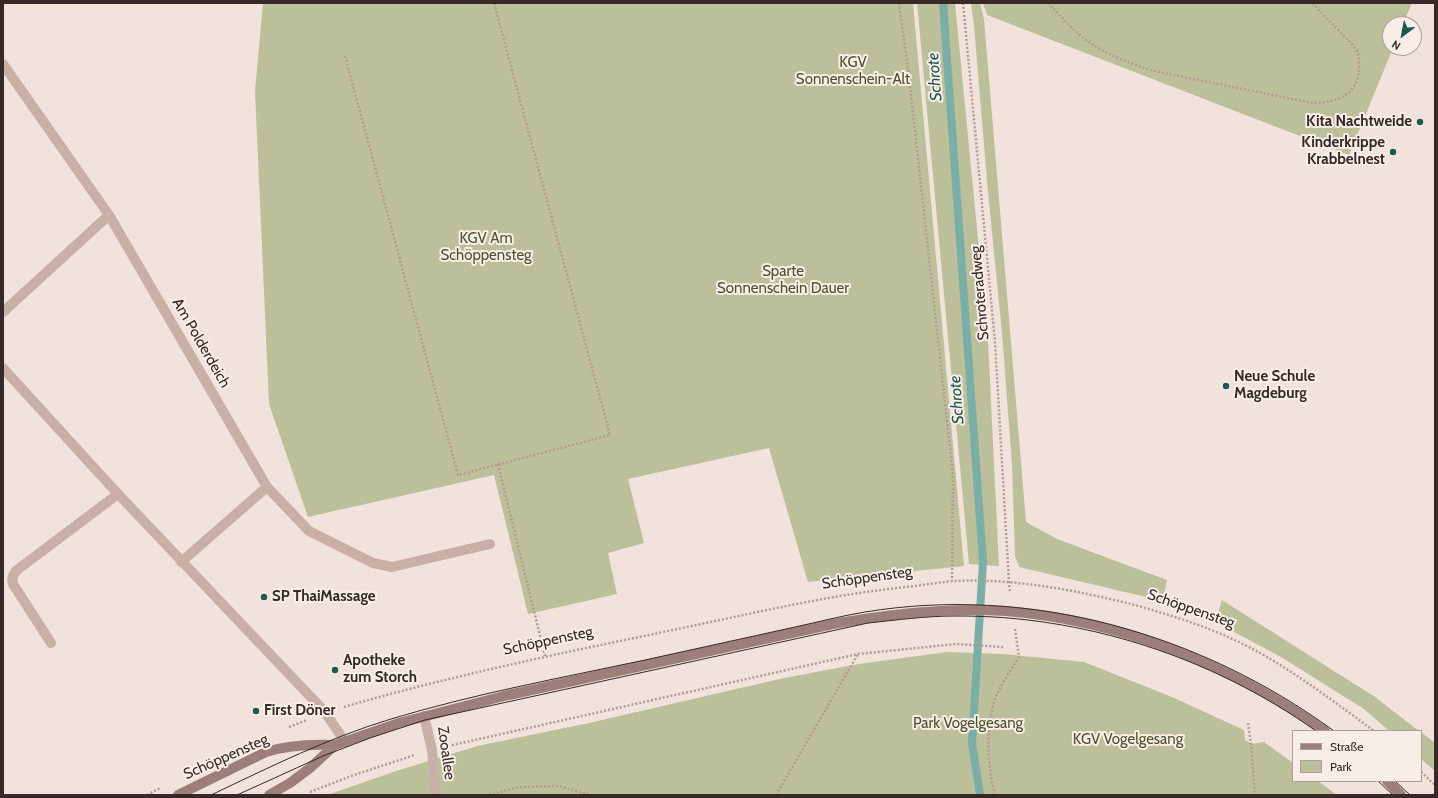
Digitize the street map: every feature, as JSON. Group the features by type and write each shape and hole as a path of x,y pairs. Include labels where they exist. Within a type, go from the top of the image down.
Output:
{"main road":[{"name":"Schöppensteg","path":"178,795 275,749 320,744 340,744 424,716 504,696 833,624 885,615 955,610 1005,611 1087,624 1135,636 1184,653 1247,683 1324,730"},
{"name":"Schöppensteg","path":"269,795 295,779 340,744"},
{"path":"1388,782 1401,795"}],"street":[{"name":"Am Polderdeich","path":"3,64 109,215 267,487 309,531 378,565 392,567 490,544"},
{"path":"3,312 109,215"},
{"path":"3,368 181,562 325,712 340,744"},
{"path":"181,562 267,487"},
{"path":"3,583 12,577 17,570 118,494"},
{"path":"12,577 13,584 50,643"},
{"name":"Zooallee","path":"424,716 432,750 436,795"}],"path":[{"path":"345,56 458,475 610,435 494,3"},
{"path":"899,3 910,77 953,475 952,581"},
{"name":"Schroteradweg","path":"963,3 995,342 1009,583"},
{"path":"1048,3 1072,29 1087,40 1113,56 1134,65 1154,71 1312,102 1324,103 1337,99 1351,91 1356,84 1360,72 1359,61 1357,51 1312,3"},
{"path":"498,464 545,656"},
{"name":"Schöppensteg","path":"340,708 441,680 545,656 825,598 889,588 952,581 1005,582 1086,593 1166,614 1218,632 1265,656 1302,679 1373,730"},
{"path":"455,744 858,654 956,644 1003,647"},
{"path":"996,795 990,760 991,716 998,693 1019,657 1018,649"},
{"path":"776,795 858,654"},
{"path":"1248,723 1252,744 1254,795"},
{"path":"306,794 354,775 404,759"},
{"path":"1422,773 1435,785"},
{"path":"489,795 518,786 559,786 590,795"}],"green space":[{"name":"KGV Am Schöppensteg","path":"263,3 913,3 964,566 808,582 769,448 628,479 644,543 608,553 617,594 528,614 494,475 308,517 269,404 255,91"},
{"path":"917,3 955,3 988,341 999,566 969,564"},
{"path":"971,3 980,3 984,19 1026,522 1057,539 1167,580 1163,601 1019,567 1015,556 1012,464 1002,333"},
{"path":"983,3 1412,3 1406,16 1382,16 1382,56 1390,56 1349,155 987,15"},
{"path":"1222,600 1375,697 1418,730 1388,730 1364,709 1281,657 1221,625 1216,619"},
{"name":"Park Vogelgesang","path":"947,652 1003,654 1084,662 1172,697 1244,730 1245,740 1252,744 1264,742 1292,762 1292,782 1319,782 1337,795 327,795 396,771 477,746 589,723 784,678 859,664"},
{"path":"1422,733 1435,743 1435,771 1422,760"}],"waterway":[{"name":"Schrote","path":"943,3 983,562 972,743 980,795"}],"tram line":[{"path":"211,795 322,744 391,719 422,710 517,687 847,615 927,605 989,605 1051,612 1111,625 1170,643 1227,667 1282,697 1332,730"},
{"path":"237,795 323,756 370,738 425,720 868,623 912,618 955,616 1003,618 1051,623 1098,632 1144,645 1190,662 1234,682 1276,705 1314,730"},
{"path":"1379,782 1393,795"},
{"path":"1396,782 1410,795"}],"place":[{"name":"Kita Nachtweide","path":"1420,122"},
{"name":"Kinderkrippe Krabbelnest","path":"1393,152"},
{"name":"Neue Schule Magdeburg","path":"1226,386"},
{"name":"SP ThaiMassage","path":"264,597"},
{"name":"Apotheke zum Storch","path":"335,670"},
{"name":"First Döner","path":"256,711"}],"park label":[{"name":"KGV Sonnenschein-Alt","path":"853,72"},
{"name":"Sparte Sonnenschein Dauer","path":"783,280"},
{"name":"KGV Vogelgesang","path":"1128,740"}]}
